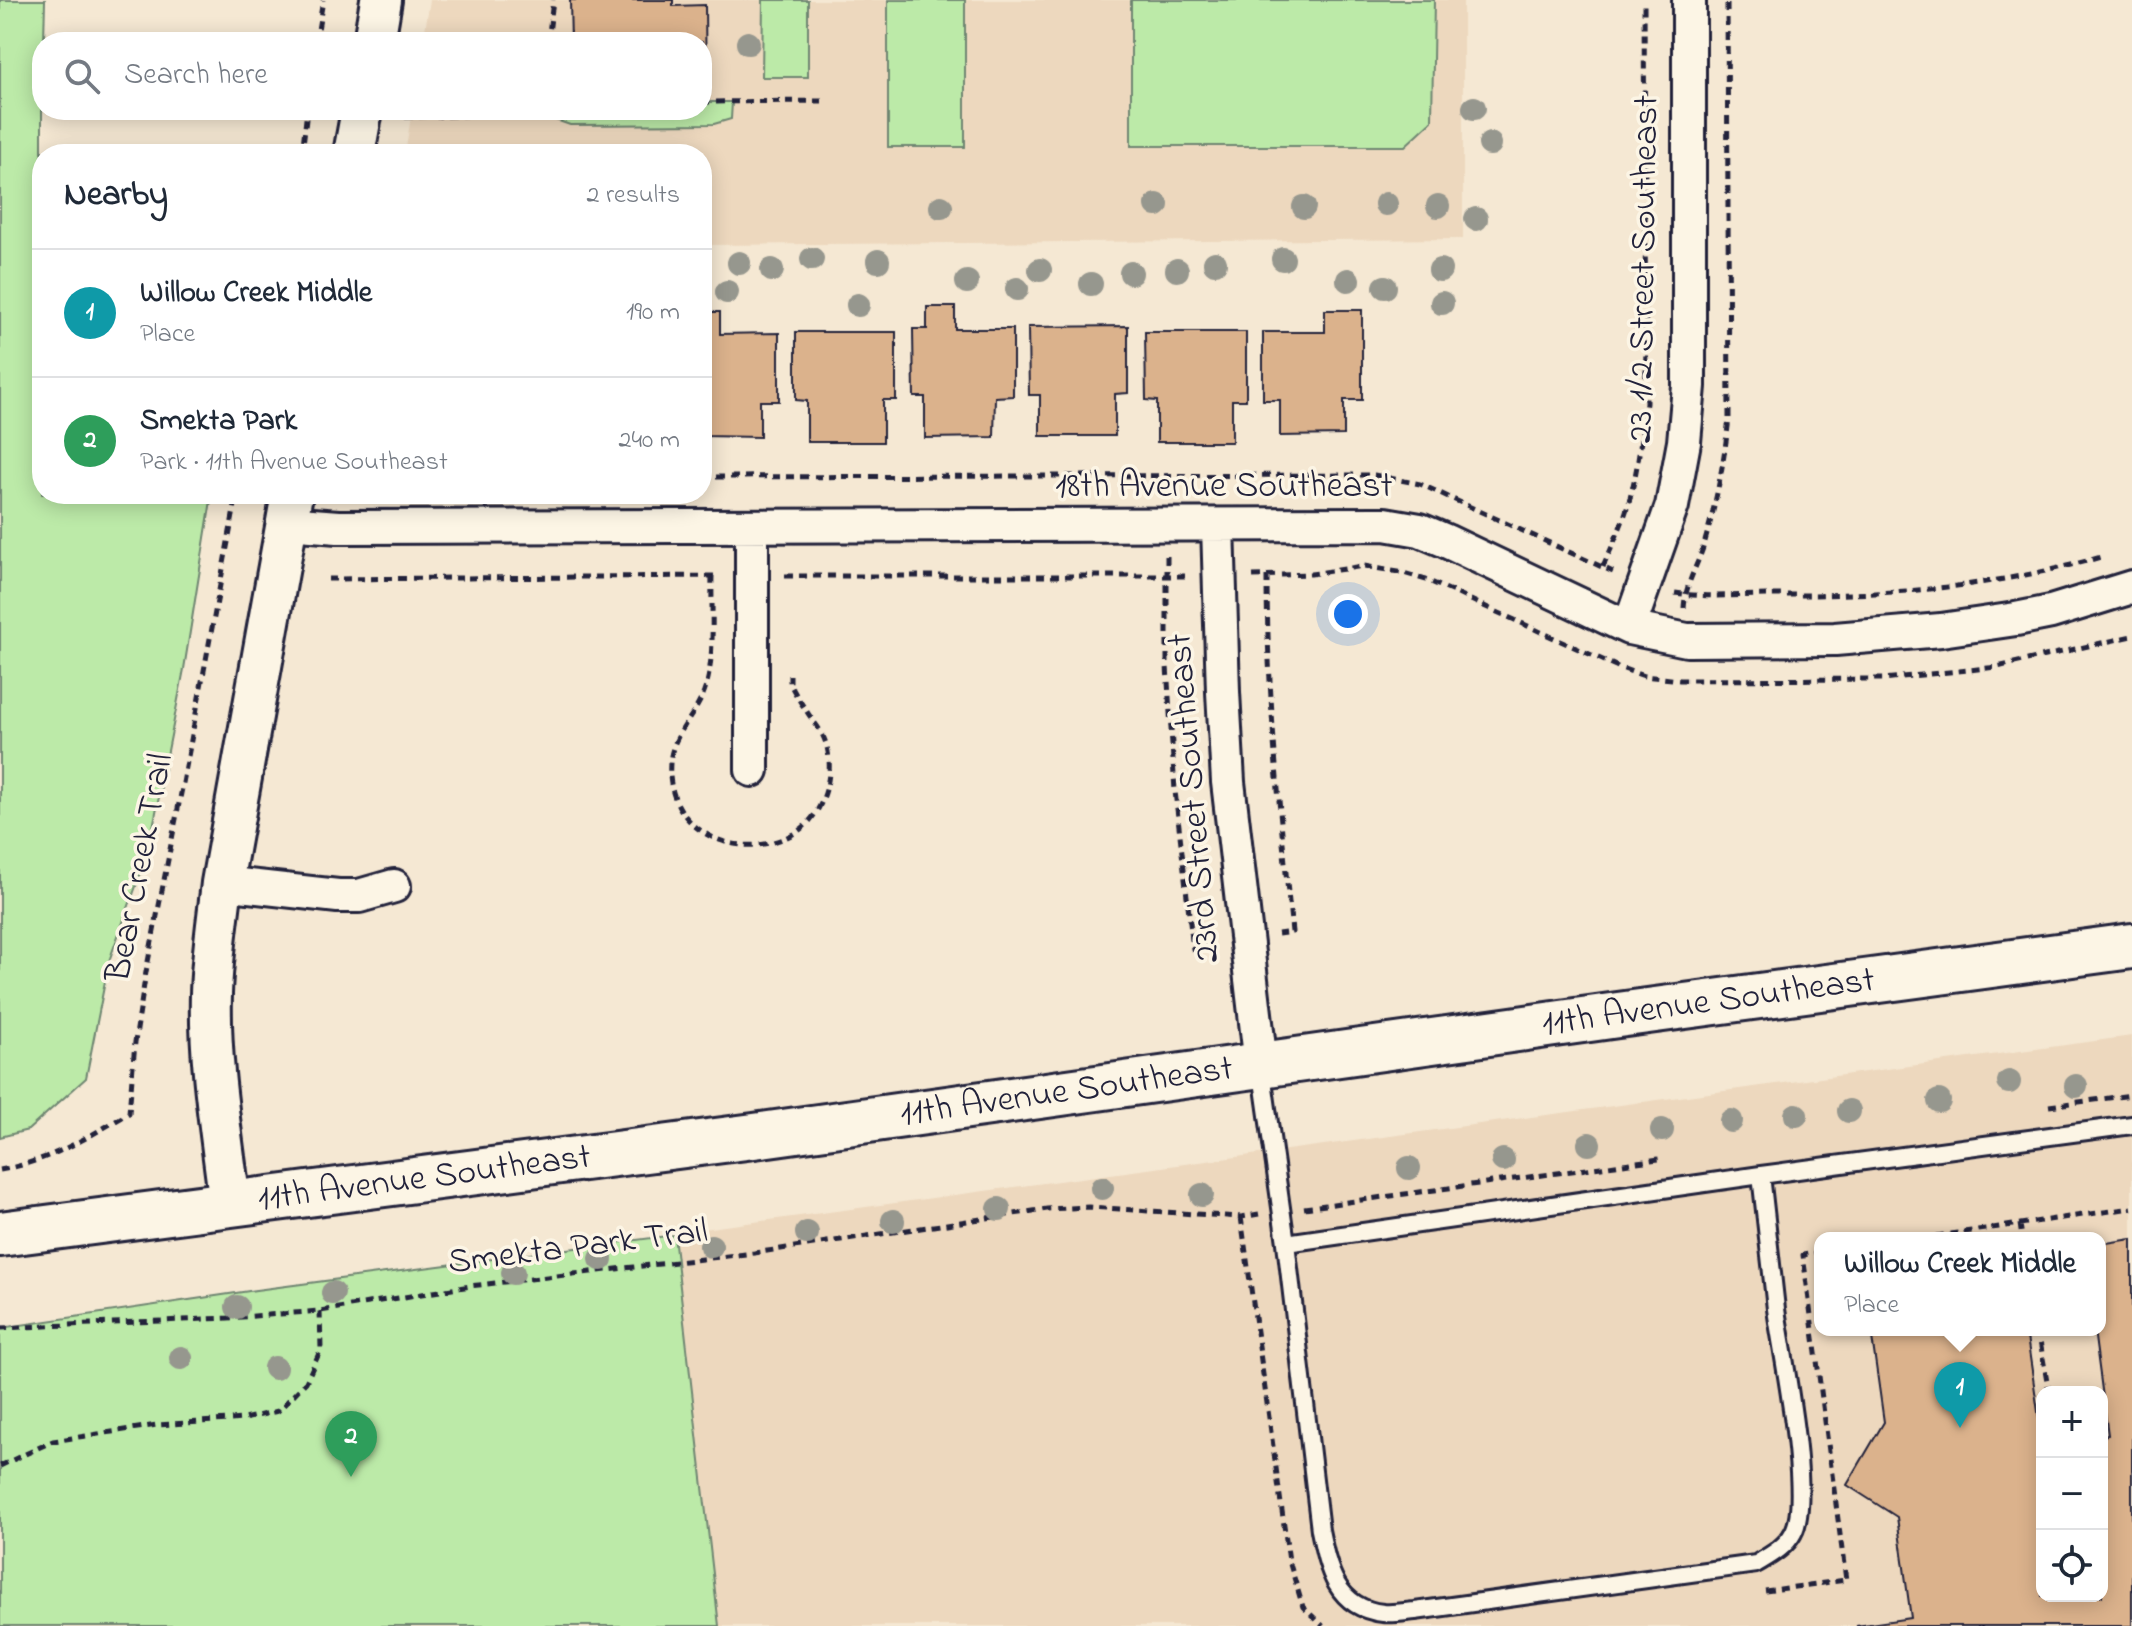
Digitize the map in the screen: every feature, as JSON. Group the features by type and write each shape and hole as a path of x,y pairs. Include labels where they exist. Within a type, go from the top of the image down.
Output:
{"main road":[{"name":"11th Avenue Southeast","path":"0,1234 754,1136 2132,946"}],"street":[{"path":"376,32 381,0"},
{"name":"23 1/2 Street Southeast","path":"1629,628 1672,506 1684,442 1689,386 1689,0"},
{"path":"356,144 360,120"},
{"path":"230,1205 216,1089 211,997 214,948 222,883 289,509"},
{"name":"18th Avenue Southeast","path":"289,509 338,527 1385,524 1420,530 1446,541 1629,628 1687,640 1835,639 1902,634 2051,612 2132,587"},
{"name":"23rd Street Southeast","path":"1218,525 1227,767 1261,1065"},
{"path":"752,526 752,770"},
{"path":"222,883 338,896 359,896 394,886"}],"lane":[{"path":"1261,1065 1320,1530 1334,1583 1346,1597 1362,1608 1385,1613 1756,1564 1778,1551 1794,1533 1800,1503 1799,1470 1761,1175"},
{"path":"1286,1243 2132,1125"}],"path":[{"path":"318,32 323,0"},
{"path":"549,32 553,0"},
{"path":"1603,567 1632,493 1646,403 1644,0"},
{"path":"712,102 826,101"},
{"path":"303,144 306,120"},
{"path":"712,477 1168,475"},
{"name":"Bear Creek Trail","path":"0,1170 17,1167 77,1144 129,1113 135,1042 146,972 235,504"},
{"path":"1685,594 1843,596 1899,593 2004,579 2107,555"},
{"path":"787,576 1167,576 1167,666 1175,791 1193,949 1292,932 1272,728 1267,576 1311,574 1364,566 1404,573 1429,581 1618,667 1644,676 1680,680"},
{"path":"328,579 712,576"},
{"name":"Smekta Park Trail","path":"0,1328 320,1311 470,1286 754,1253 1047,1209 1089,1207 1241,1217 1289,1561 1303,1607 1323,1626"},
{"path":"1964,1232 2132,1208"},
{"path":"2020,1224 2021,1232"},
{"path":"1814,1253 1803,1255 1846,1580"},
{"path":"0,1466 53,1441 157,1425 244,1419 278,1411 306,1382 321,1349 320,1311"},
{"path":"2039,1336 2048,1386"}],"shaded area":[{"path":"430,0 1463,0 1463,239 712,245 712,144 407,144 410,120 712,120 712,32 425,32"},
{"path":"2132,1036 2132,1626 719,1626 673,1233"}],"green space":[{"path":"0,0 45,0 44,32 32,32 32,120 42,120 42,144 32,144 32,504 210,504 184,669 148,853 109,961 86,1078 28,1130 0,1137"},
{"path":"763,0 808,0 808,77 762,77"},
{"path":"888,0 965,0 965,147 888,147"},
{"path":"1131,0 1434,0 1432,121 1405,146 1131,146"},
{"path":"712,102 732,102 731,119 714,124 570,125 556,120 712,120"},
{"path":"674,1235 719,1626 0,1626 0,1328 256,1290"}],"building":[{"path":"570,0 673,0 673,6 705,5 705,32 571,32"},
{"path":"927,307 955,307 955,329 1013,329 1013,396 995,397 994,437 925,438 925,397 914,397 913,329 927,329"},
{"path":"1325,310 1362,310 1362,400 1344,400 1344,435 1280,436 1280,400 1263,400 1263,332 1325,332"},
{"path":"712,312 720,312 720,334 779,333 779,401 760,401 760,437 712,436"},
{"path":"1128,326 1128,393 1115,394 1115,436 1040,436 1040,395 1029,395 1028,327"},
{"path":"796,332 896,332 896,400 883,400 883,442 807,442 807,401 796,400"},
{"path":"1145,332 1246,332 1246,400 1232,400 1232,442 1157,442 1157,401 1146,400"},
{"path":"2132,1239 2132,1626 1856,1626 1911,1618 1897,1517 1847,1485 1884,1422 1872,1336 2027,1336 2036,1398 2036,1602 2108,1602 2108,1386 2101,1386 2095,1336 2106,1336 2106,1243"}],"place":[{"name":"Willow Creek Middle","path":"1960,1428"},
{"name":"Smekta Park","path":"351,1477"}]}
